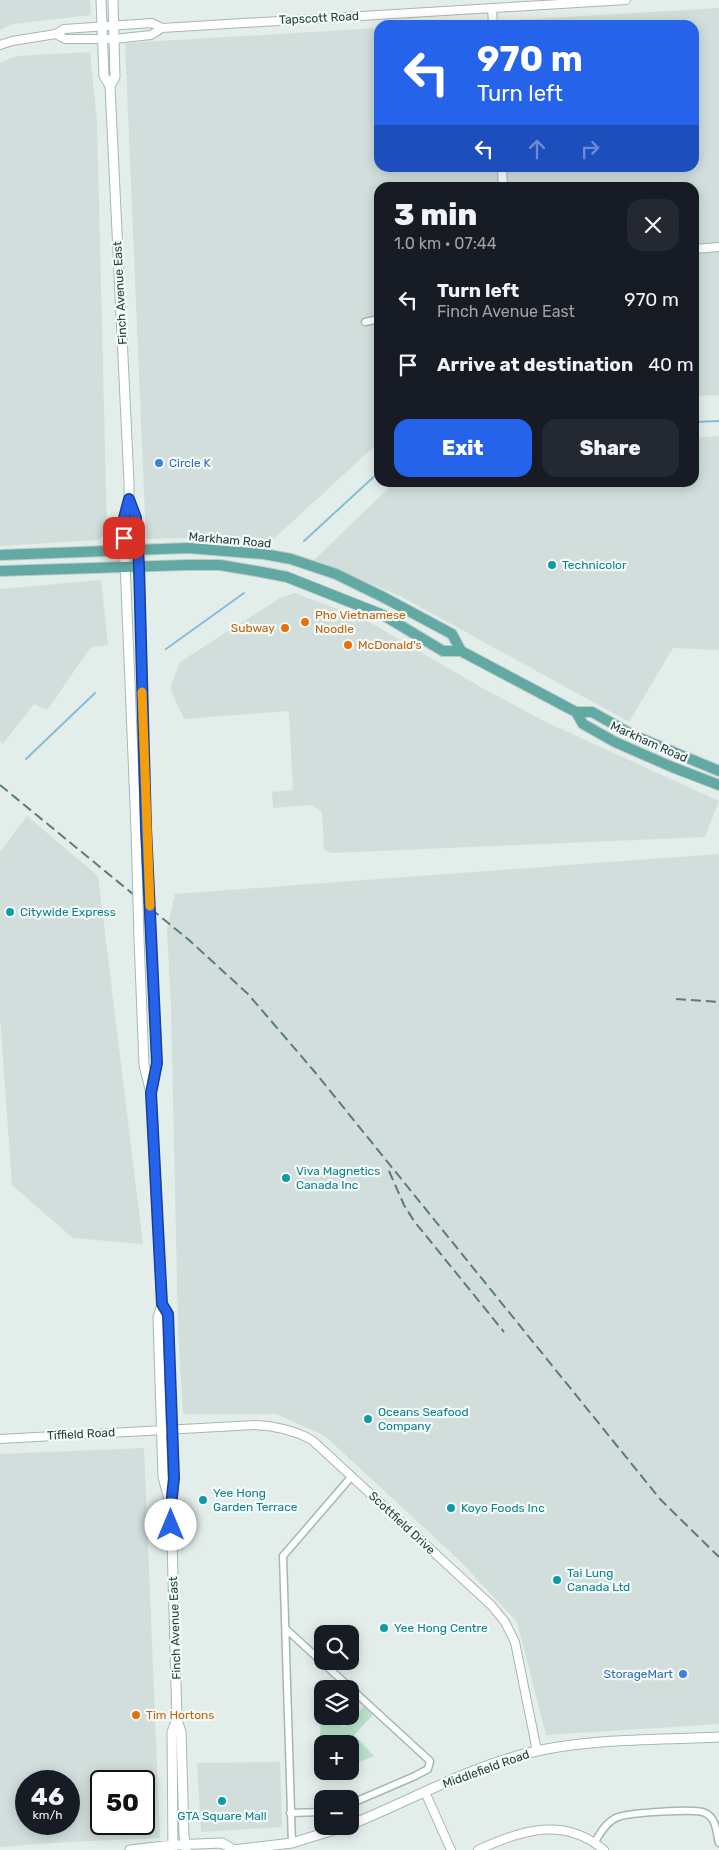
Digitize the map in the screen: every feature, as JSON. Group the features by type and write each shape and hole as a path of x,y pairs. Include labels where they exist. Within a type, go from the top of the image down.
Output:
{"main road":[{"name":"Finch Avenue East","path":"101,0 104,76 110,86 129,499 124,518 124,550 144,1065 151,1093 162,1304 158,1318 162,1477 171,1506"},
{"name":"Finch Avenue East","path":"110,86 116,76 113,0"},
{"name":"Finch Avenue East","path":"129,499 136,518 139,566 146,828 157,1063 151,1093"},
{"name":"Markham Road","path":"0,555 213,548 254,552 291,559 336,574 452,634 461,651"},
{"name":"Markham Road","path":"0,571 139,566 220,566 287,577 383,615 443,651 461,651 576,712 592,712 633,735 719,771"},
{"name":"Markham Road","path":"576,712 583,724 615,742 719,785"},
{"name":"Finch Avenue East","path":"162,1304 168,1314 174,1478 171,1506 177,1720 181,1732 186,1847"},
{"name":"Finch Avenue East","path":"173,1848 172,1732 177,1720"},
{"name":"Middlefield Road","path":"359,1822 471,1772 537,1751 583,1743 719,1737"},
{"name":"Middlefield Road","path":"130,1850 222,1843 233,1850 292,1843 319,1835"}],"street":[{"name":"Tapscott Road","path":"0,45 12,41 56,34 64,29 102,26 152,24 162,28 492,8 542,2 626,0"},
{"path":"492,8 493,20"},
{"name":"Tapscott Road","path":"56,34 65,39 102,39 151,36 162,28"},
{"path":"699,249 719,247"},
{"path":"364,322 374,320"},
{"name":"Scottfield Drive","path":"161,1430 255,1425 280,1427 312,1440 491,1605 505,1622 518,1654 537,1751"},
{"name":"Tiffield Road","path":"0,1439 161,1430"},
{"path":"292,1843 283,1556 352,1476"},
{"path":"286,1629 430,1761 428,1769 359,1800"},
{"path":"426,1792 451,1850"},
{"path":"595,1842 606,1826 618,1816 694,1811 705,1813 713,1820 719,1843"},
{"path":"290,1813 314,1812"},
{"path":"478,1850 506,1837 540,1829 561,1830 578,1834 595,1842 604,1850"}],"shaded area":[{"path":"0,0 90,0 91,15 13,24 0,30"},
{"path":"719,8 719,395 699,396 699,182 374,182 374,447 268,544 183,538 146,539 125,43 374,28 374,172 699,172 699,20 517,20"},
{"path":"90,52 97,122 107,531 99,540 0,546 0,63 16,56"},
{"path":"719,436 719,650 673,648 629,722 402,597 314,560 390,487 699,487 699,438"},
{"path":"101,580 108,645 91,647 47,710 34,704 3,744 0,742 0,589"},
{"path":"295,593 366,620 484,689 548,723 719,801 705,837 331,853 324,849 322,812 311,805 273,808 272,792 293,790 289,711 184,719 170,688 180,662 280,598"},
{"path":"27,816 98,876 143,1244 73,1238 12,1185 0,1017 0,852"},
{"path":"719,854 719,1724 546,1735 517,1622 461,1562 325,1436 276,1414 183,1414 178,1329 171,1007 167,929 175,894"},
{"path":"144,1448 160,1838 0,1847 0,1454"},
{"path":"280,1762 282,1827 201,1832 197,1763"}],"green space":[{"path":"364,1706 373,1715 354,1735 320,1735 320,1725 342,1725 344,1727 346,1725 359,1725 359,1711"},
{"path":"359,1740 374,1756 359,1762"}],"waterway":[{"path":"699,422 719,421"},
{"path":"304,541 374,477"},
{"path":"166,649 244,593"},
{"path":"26,759 95,693"}],"railway":[{"path":"0,785 189,940 248,994 314,1071 660,1499 719,1557"},
{"path":"676,999 719,1002"},
{"path":"389,1171 404,1205 414,1221 504,1332"}],"slow traffic":[{"path":"142,692 150,906"}],"place":[{"name":"Circle K","path":"159,463"},
{"name":"Technicolor","path":"552,565"},
{"name":"Pho Vietnamese Noodle","path":"305,622"},
{"name":"Subway","path":"285,628"},
{"name":"McDonald's","path":"348,645"},
{"name":"Citywide Express","path":"10,912"},
{"name":"Viva Magnetics Canada Inc","path":"286,1178"},
{"name":"Oceans Seafood Company","path":"368,1419"},
{"name":"Yee Hong Garden Terrace","path":"203,1500"},
{"name":"Koyo Foods Inc","path":"451,1508"},
{"name":"Tai Lung Canada Ltd","path":"557,1580"},
{"name":"Yee Hong Centre","path":"384,1628"},
{"name":"StorageMart","path":"683,1674"},
{"name":"Tim Hortons","path":"136,1715"},
{"name":"GTA Square Mall","path":"222,1801"}],"route":[{"path":"124,538 124,518 129,499 136,518 139,566 146,828 157,1063 151,1093 162,1304 168,1314 174,1478 171,1525"}]}
